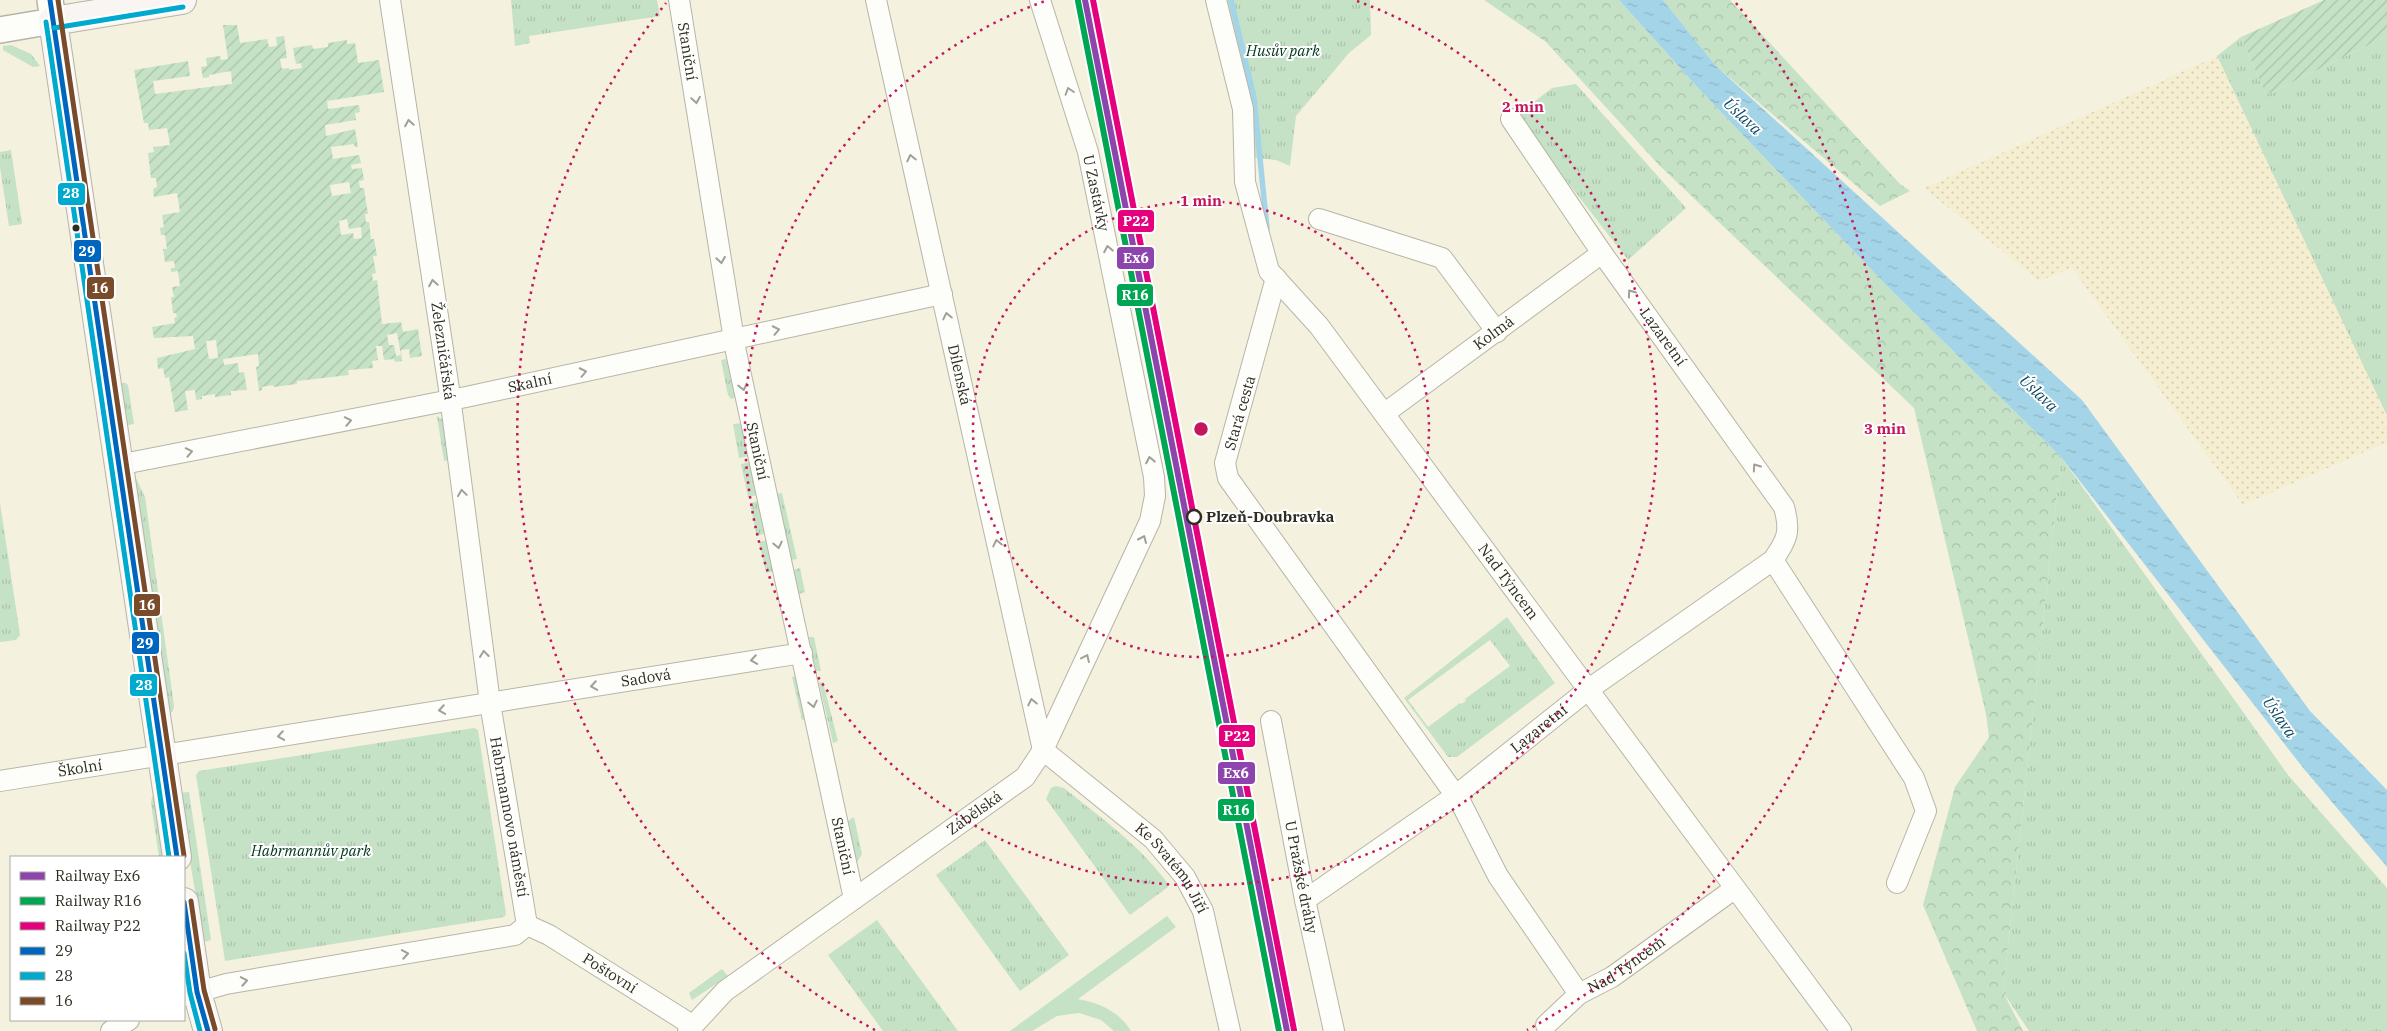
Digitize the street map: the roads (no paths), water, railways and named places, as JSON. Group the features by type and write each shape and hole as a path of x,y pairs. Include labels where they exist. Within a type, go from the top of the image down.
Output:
{"main road":[{"path":"177,856 51,11 182,0"},
{"path":"185,917 190,994 208,1031"}],"street":[{"name":"Železničářská","path":"390,0 450,401 490,703"},
{"name":"Staniční","path":"679,0 734,339 854,899"},
{"name":"Dílenská","path":"876,0 1043,750"},
{"name":"U Zastávky","path":"1040,0 1088,152 1154,477 1154,508"},
{"path":"1216,0 1243,109 1244,182 1269,271 1276,278"},
{"path":"0,30 51,11"},
{"name":"Lazaretní","path":"1305,900 1455,796 1589,689 1773,560 1787,539 1788,522 1784,507 1602,253 1511,119"},
{"path":"1319,219 1442,258 1497,332"},
{"name":"Kolmá","path":"1385,413 1602,253"},
{"name":"Nad Týncem","path":"1276,278 1319,326 1385,413 1734,889 1841,1031"},
{"name":"Stará cesta","path":"1276,278 1225,463 1228,478 1461,803 1498,876 1579,994"},
{"name":"Skalní","path":"118,465 450,401 942,294"},
{"name":"Zábělská","path":"690,1028 725,990 1025,777 1043,750 1144,536 1154,508"},
{"path":"1773,560 1914,778 1926,811 1896,883"},
{"name":"Sadová","path":"490,703 802,652"},
{"path":"162,755 490,703"},
{"name":"Habrmannovo náměstí","path":"490,703 527,925"},
{"name":"U Pražské dráhy","path":"1271,721 1305,900 1334,1031"},
{"name":"Ke Svatému Jiří","path":"1043,750 1153,839 1185,877 1203,910 1230,1031"},
{"name":"Školní","path":"0,781 162,755"},
{"name":"Nad Týncem","path":"1546,1025 1579,994 1612,977 1734,889"},
{"path":"190,994 226,984 515,935 527,925"},
{"name":"Poštovní","path":"527,925 549,935 690,1028"},
{"path":"111,1031 127,1021"}],"water":[{"name":"Úslava","path":"1619,0 1663,0 1716,66 2082,400 2310,711 2387,790 2387,867 2304,769 2061,457 1887,286 1699,89"}],"waterway":[{"path":"1231,0 1254,98 1267,229"}],"rail line":[{"name":"Ex6","path":"1085,0 1287,1031"},
{"name":"P22","path":"1093,0 1294,1030"},
{"name":"R16","path":"1078,1 1279,1031"}],"place":[{"name":"Plzeň-Doubravka","path":"1194,517"}],"park label":[{"name":"Husův park","path":"1283,51"},
{"name":"Habrmannův park","path":"311,851"}]}
